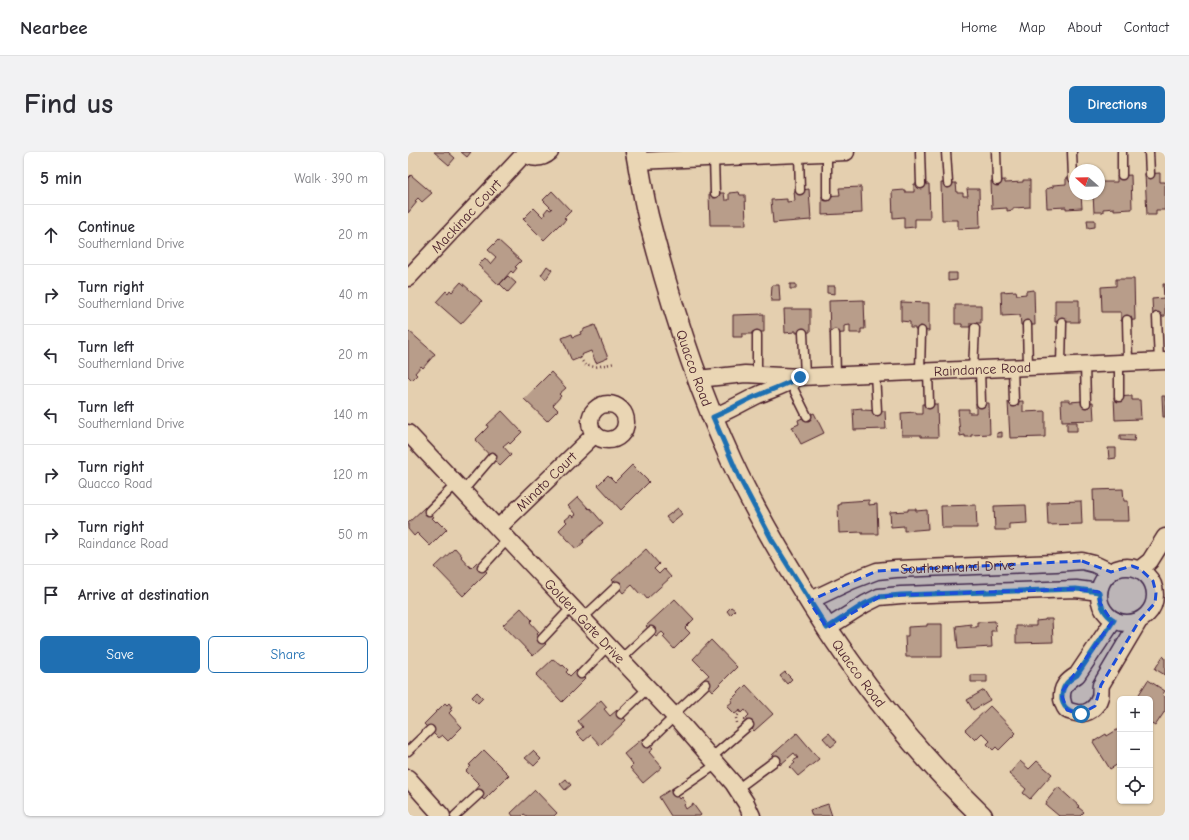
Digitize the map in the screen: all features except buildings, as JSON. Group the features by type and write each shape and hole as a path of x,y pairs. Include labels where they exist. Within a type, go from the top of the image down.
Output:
{"street":[{"name":"Mackinac Court","path":"408,278 525,153 530,157 538,158 549,154 550,152"},
{"path":"637,156 711,156 834,152"},
{"name":"Quacco Road","path":"637,156 648,214 670,297 698,379 734,465 764,526 809,601 848,661 939,773 982,816"},
{"name":"Raindance Road","path":"698,379 745,374 798,379 875,373 1162,361"},
{"name":"Raindance Road","path":"713,417 758,395 798,379"},
{"name":"Minato Court","path":"503,534 595,434"},
{"name":"Golden Gate Drive","path":"410,440 459,487 674,716 733,783 746,803 752,816"},
{"path":"1140,569 1150,561 1165,537"},
{"name":"Southernland Drive","path":"809,601 851,581 877,571 896,569 1082,561 1094,564 1111,572"},
{"path":"1132,566 1140,569 1149,575 1153,581 1161,587 1155,603 1145,618 1130,624 1119,623 1109,617 1100,603 1099,592 1101,583 1107,575 1116,569 1132,566"},
{"name":"Southernland Drive","path":"827,628 864,604 879,597 1076,589 1099,592"},
{"path":"1114,620 1077,675 1070,679 1065,685 1061,693 1063,704 1067,710 1081,714 1088,712 1095,706 1100,697 1101,685 1139,621"},
{"path":"408,778 442,816"}],"lane":[{"path":"827,196 834,152"},
{"path":"920,152 921,184"},
{"path":"946,152 948,183"},
{"path":"996,152 997,181"},
{"path":"1072,152 1072,164"},
{"path":"1122,152 1122,175"},
{"path":"1149,152 1150,174"},
{"path":"800,190 803,153"},
{"path":"711,156 715,193"},
{"path":"1157,316 1162,361"},
{"path":"1119,397 1124,362 1127,320"},
{"path":"1061,365 1062,322"},
{"path":"1014,402 1027,325"},
{"path":"975,328 976,369 981,403"},
{"path":"921,331 928,404"},
{"path":"803,333 798,379 807,416"},
{"path":"835,334 836,375"},
{"path":"757,335 757,374"},
{"path":"1084,364 1086,403"},
{"path":"875,373 877,411"},
{"path":"429,511 459,487 492,457"},
{"path":"482,567 503,534"},
{"path":"542,640 577,612 617,586"},
{"path":"621,659 651,631"},
{"path":"581,674 608,646"},
{"path":"648,743 706,684"},
{"path":"621,714 648,688"},
{"path":"676,792 714,761 749,725"},
{"path":"408,751 430,730"},
{"path":"737,789 776,760"},
{"path":"454,816 478,794"}],"path":[{"path":"580,358 585,365 596,367 615,363"}],"highlighted area":[{"path":"1082,561 1111,572 1132,566 1140,569 1153,581 1156,593 1155,603 1139,621 1101,685 1095,706 1081,714 1067,710 1061,693 1112,622 1100,603 1099,592 1076,589 879,597 827,628 809,601 877,571"}],"route":[{"path":"800,377 713,417 739,477 772,540 827,628 864,604 879,597 1076,589 1099,592 1100,603 1109,617 1114,620 1077,675 1070,679 1061,693 1063,704 1067,710 1081,714"}]}
